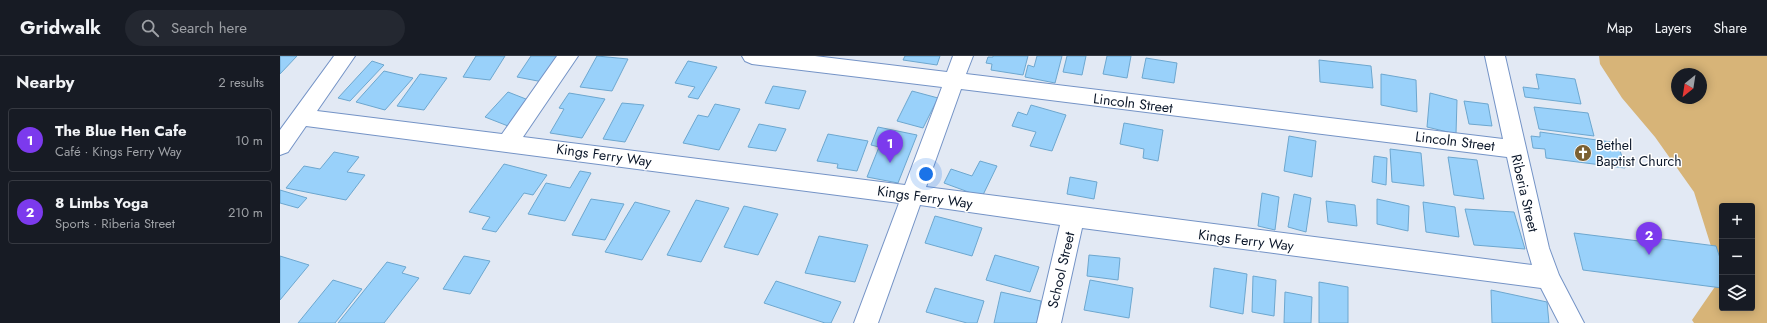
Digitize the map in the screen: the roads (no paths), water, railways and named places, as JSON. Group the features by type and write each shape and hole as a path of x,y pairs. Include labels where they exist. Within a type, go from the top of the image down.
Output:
{"street":[{"path":"280,146 345,56"},
{"path":"508,142 568,56"},
{"name":"Lincoln Street","path":"752,56 1515,149"},
{"path":"866,323 964,56"},
{"name":"Riberia Street","path":"1496,56 1515,149 1538,248 1548,278 1572,323"},
{"name":"Kings Ferry Way","path":"302,117 913,194 1073,217 1548,278"},
{"name":"School Street","path":"1048,323 1073,217"}],"place":[{"name":"Bethel Baptist Church","path":"1583,153"},
{"name":"The Blue Hen Cafe","path":"890,163"},
{"name":"8 Limbs Yoga","path":"1649,255"}]}
